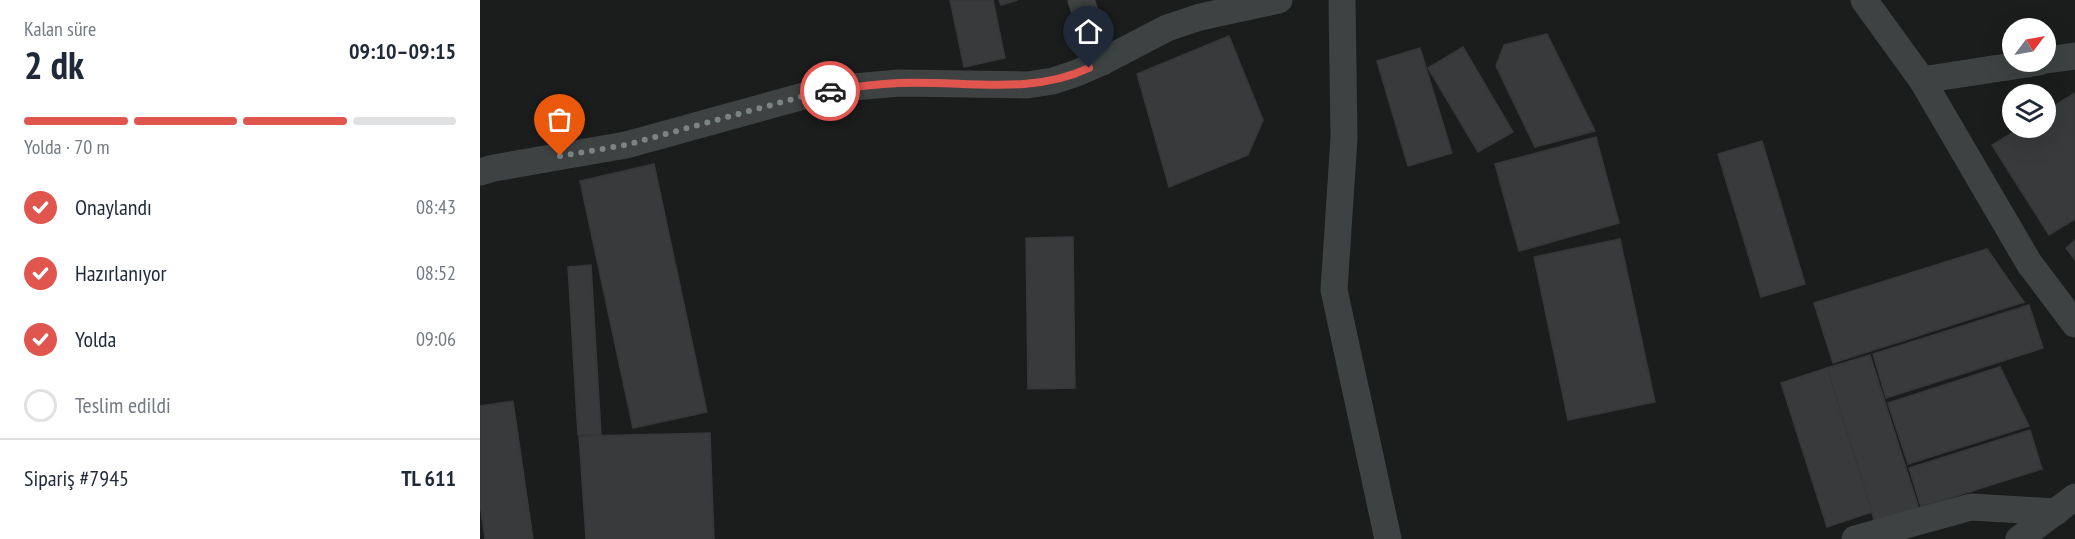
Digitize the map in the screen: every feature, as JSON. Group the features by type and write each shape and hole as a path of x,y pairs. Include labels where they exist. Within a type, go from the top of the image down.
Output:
{"street":[{"path":"1082,0 1102,62"},
{"path":"480,172 626,145 811,94 854,87 899,83 1027,85 1053,81 1102,62 1167,28 1200,17 1279,0"},
{"path":"1342,0 1344,138 1334,290 1388,539"},
{"path":"1864,0 1923,80 2029,263 2075,324"},
{"path":"2056,59 2075,56"},
{"path":"1923,80 2002,68"},
{"path":"1855,539 1971,507 2065,505"},
{"path":"2019,539 2065,505"}],"building":[{"path":"950,0 993,0 1005,58 964,67"},
{"path":"999,0 1018,0 1001,5"},
{"path":"1547,34 1595,131 1535,147 1496,66 1504,45"},
{"path":"1229,36 1263,120 1248,155 1169,187 1137,74"},
{"path":"1463,47 1513,132 1478,152 1428,68"},
{"path":"1420,48 1452,153 1408,166 1377,61"},
{"path":"2075,93 2075,219 2049,235 1992,145 2004,138 2056,138 2056,105"},
{"path":"1596,137 1619,223 1519,251 1495,164"},
{"path":"1762,141 1805,284 1761,297 1718,154"},
{"path":"654,164 707,412 633,428 580,181"},
{"path":"1073,237 1075,388 1028,389 1026,238"},
{"path":"1620,239 1655,402 1568,420 1534,257"},
{"path":"2075,240 2075,260 2066,248"},
{"path":"1987,249 2024,302 1833,363 1814,303"},
{"path":"591,265 601,434 578,435 568,267"},
{"path":"2029,305 2043,348 1886,398 1873,354"},
{"path":"1870,355 1919,509 1875,523 1827,368"},
{"path":"2000,367 2029,426 1908,464 1888,403"},
{"path":"1827,368 1872,512 1827,527 1781,383"},
{"path":"513,401 533,539 485,539 480,504 480,406"},
{"path":"2030,430 2042,469 1921,507 1909,468"},
{"path":"710,433 714,539 586,539 579,436"}],"way so far":[{"path":"560,156 626,145 811,94 830,91"}],"route":[{"path":"830,91 899,83 1027,85 1053,81 1089,68"}]}
